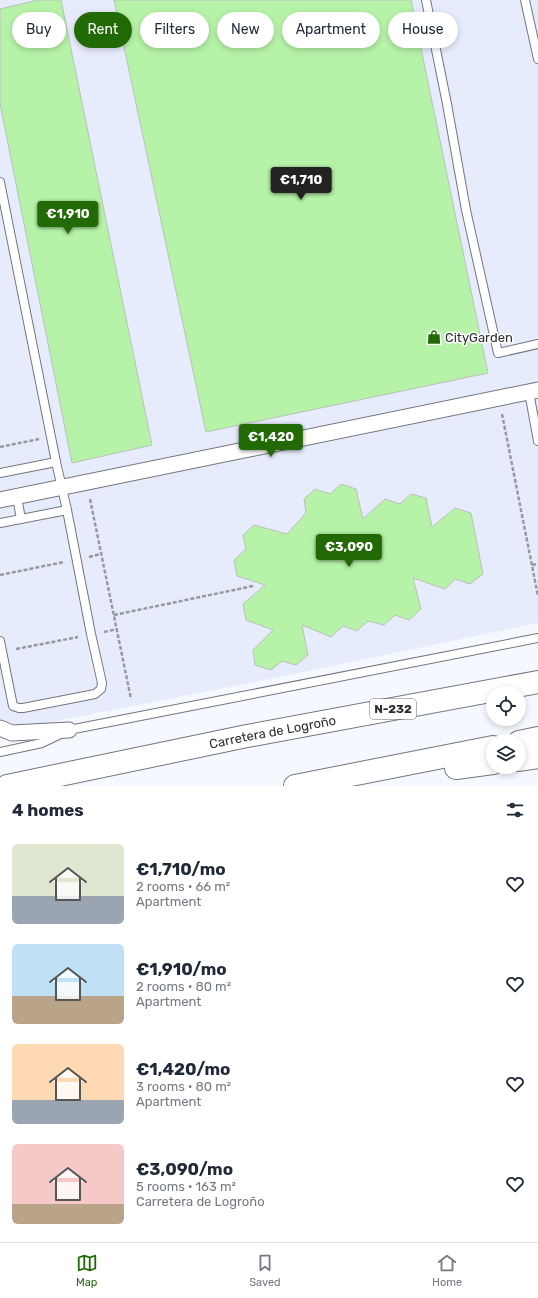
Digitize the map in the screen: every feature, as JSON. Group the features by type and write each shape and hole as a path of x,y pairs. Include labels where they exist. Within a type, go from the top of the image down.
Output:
{"highway":[{"path":"247,736 538,669"},
{"name":"Carretera de Logroño","path":"7,786 247,736 538,682"},
{"path":"526,741 538,738"},
{"path":"295,786 486,748"},
{"path":"526,759 538,758"},
{"path":"316,786 486,764"}],"street":[{"path":"0,500 533,391"},
{"path":"0,728 12,733 69,730"}],"lane":[{"path":"426,0 466,210 498,353 538,344"},
{"path":"525,0 538,60"},
{"path":"0,182 61,488 67,510 91,634 102,682 101,689 95,694 23,708 13,706 0,640"},
{"path":"533,391 538,441"},
{"path":"0,473 56,462"},
{"path":"17,497 21,520"},
{"path":"0,523 67,510"},
{"path":"0,752 42,743 69,730 538,638"}],"path":[{"path":"501,412 538,596"},
{"path":"0,447 51,437"},
{"path":"89,495 131,699"},
{"path":"0,575 102,554"},
{"path":"532,565 538,564"},
{"path":"114,615 253,586"},
{"path":"2,652 117,629"}],"shaded area":[{"path":"0,0 538,0 538,623 250,683 0,732"}],"building":[{"path":"38,0 61,0 63,12 12,12 12,48 66,48 66,24 152,445 72,463 0,104 0,9"},
{"path":"114,0 411,0 413,12 388,12 388,48 421,48 488,373 206,432 124,48 132,48 132,12 117,12"},
{"path":"341,484 356,489 363,519 385,499 400,504 411,494 426,498 432,527 455,508 471,513 483,574 470,584 455,579 445,589 413,578 421,609 409,620 395,615 384,625 368,621 357,631 343,626 331,637 302,625 308,655 296,665 282,661 271,670 255,665 253,650 273,630 246,620 243,604 265,585 237,576 234,560 246,549 243,535 254,525 287,534 306,513 304,499 315,489 330,494"}],"place":[{"name":"CityGarden","path":"434,337"}]}
